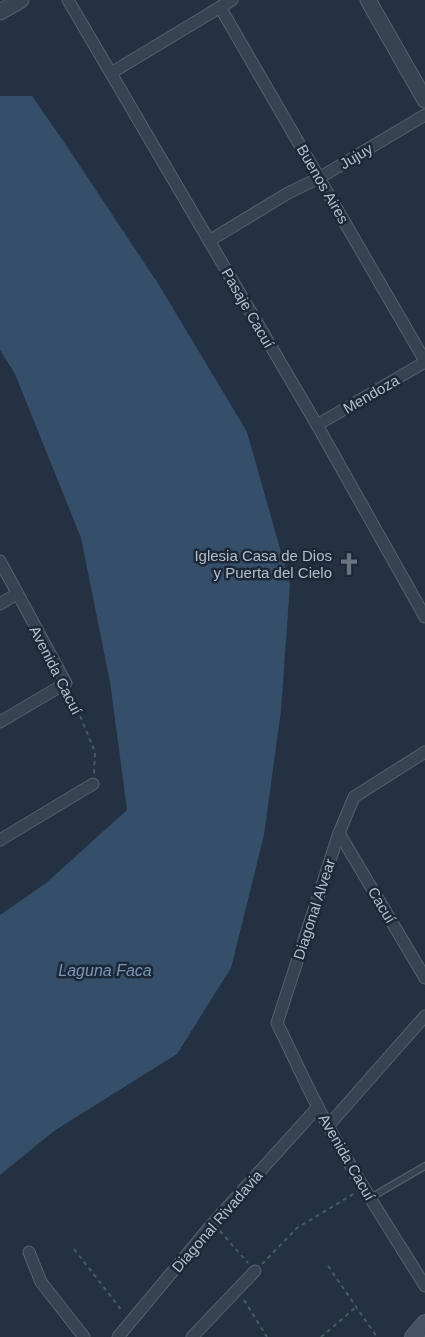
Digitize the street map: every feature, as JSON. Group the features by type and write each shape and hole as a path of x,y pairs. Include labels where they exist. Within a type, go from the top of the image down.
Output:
{"main road":[{"path":"413,1337 425,1323"}],"street":[{"path":"0,12 21,0"},
{"name":"Pasaje Cacuí","path":"68,0 317,425 424,613"},
{"path":"111,73 232,0"},
{"path":"368,0 425,100"},
{"name":"Buenos Aires","path":"220,7 425,361"},
{"name":"Jujuy","path":"208,241 425,115"},
{"name":"Mendoza","path":"317,425 425,361"},
{"name":"Avenida Cacuí","path":"0,561 66,683"},
{"path":"0,604 17,594"},
{"path":"0,722 66,683"},
{"name":"Diagonal Alvear","path":"277,1023 339,833 354,797 425,752"},
{"path":"0,840 93,784"},
{"name":"Cacuí","path":"339,833 425,978"},
{"path":"328,1126 425,1016"},
{"name":"Avenida Cacuí","path":"277,1023 328,1126 363,1188 425,1286"},
{"name":"Diagonal Rivadavia","path":"118,1337 129,1333 213,1223 318,1107"},
{"path":"29,1252 40,1282 84,1337"},
{"path":"192,1337 255,1271"}],"lane":[{"path":"370,1198 425,1166"}],"path":[{"name":"Avenida Cacuí","path":"66,683 95,752 93,784"},
{"path":"213,1223 255,1271 297,1228 363,1188"},
{"path":"74,1249 123,1311 129,1333"},
{"path":"328,1266 377,1337"},
{"path":"242,1297 267,1337"},
{"path":"322,1337 356,1307"}],"water":[{"name":"Laguna Faca","path":"0,96 32,96 159,285 247,432 290,584 281,711 264,835 231,968 177,1054 54,1131 0,1175 0,915 46,883 127,810 110,682 81,538 15,374 0,350"}],"place":[{"name":"Iglesia Casa de Dios y Puerta del Cielo","path":"349,564"}]}
